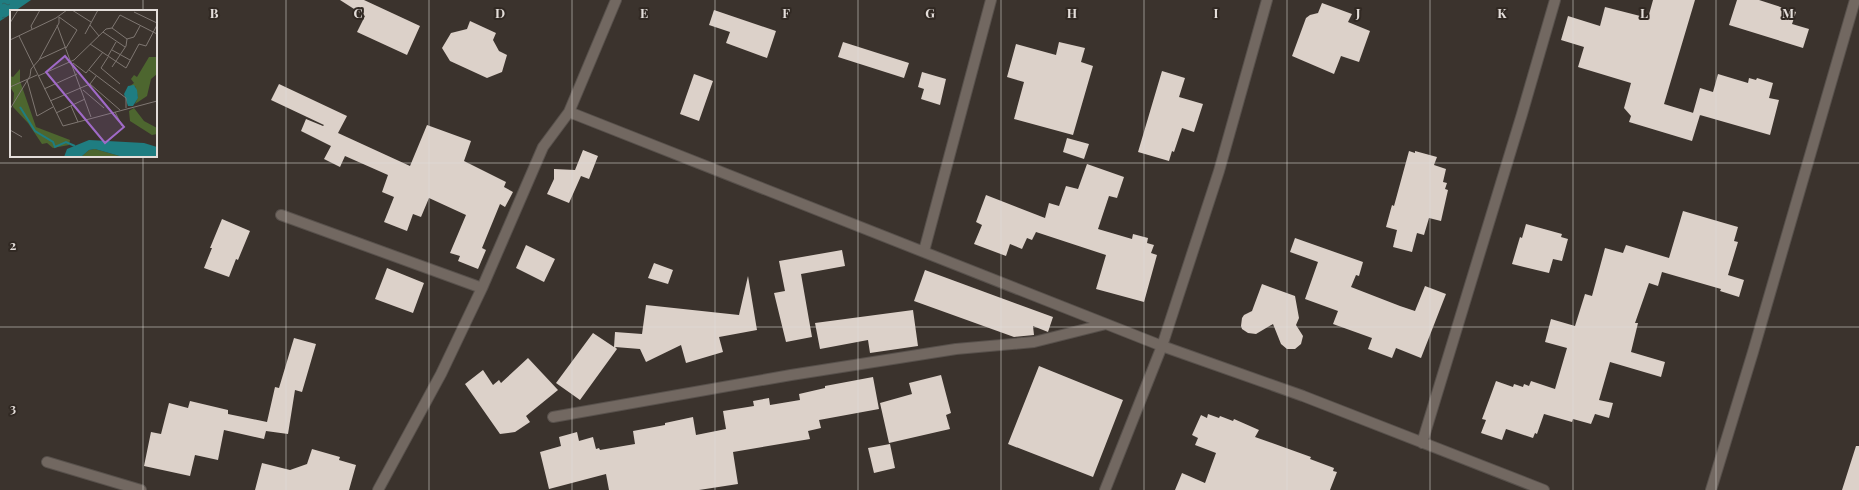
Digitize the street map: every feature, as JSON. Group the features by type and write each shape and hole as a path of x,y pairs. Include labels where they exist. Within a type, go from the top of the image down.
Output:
{"street":[{"path":"378,490 441,374 482,288 543,147 569,112 616,0"},
{"path":"924,251 991,0"},
{"path":"1105,490 1162,346 1219,171 1267,0"},
{"path":"1422,443 1555,0"},
{"path":"1711,490 1753,352 1855,0"},
{"path":"569,112 1162,346 1303,396 1544,490"},
{"path":"281,214 482,288"},
{"path":"553,417 783,376 956,348 1034,342 1106,324"},
{"path":"47,462 141,490"}],"water":[{"path":"0,0 31,0 16,10 10,10 10,15 0,21"}],"building":[{"path":"340,0 364,0 420,26 407,55 357,32 365,16"},
{"path":"1653,0 1695,0 1664,104 1700,115 1692,141 1629,122 1631,116 1624,108 1631,83 1578,67 1584,47 1561,40 1568,16 1600,26 1605,7 1648,18"},
{"path":"1737,0 1759,0 1796,12 1792,24 1809,29 1803,48 1729,25"},
{"path":"1322,3 1352,14 1348,22 1370,31 1359,62 1341,56 1334,74 1292,56 1306,18 1310,15 1318,13"},
{"path":"714,10 776,31 767,58 726,43 730,32 709,25"},
{"path":"470,21 496,33 493,40 499,51 507,55 502,72 487,78 450,61 442,48 451,33 467,29"},
{"path":"843,42 909,63 904,78 838,57"},
{"path":"1059,42 1085,48 1081,62 1093,66 1073,135 1014,119 1024,82 1007,77 1016,44 1056,55"},
{"path":"1162,71 1185,78 1179,97 1203,104 1194,132 1182,128 1174,152 1172,151 1169,161 1138,152"},
{"path":"922,72 946,79 940,105 921,99 924,89 918,87"},
{"path":"694,74 713,81 699,121 680,114"},
{"path":"1718,74 1748,83 1749,78 1756,80 1757,78 1773,83 1769,98 1779,100 1770,135 1693,113 1700,88 1713,92"},
{"path":"279,84 347,116 338,133 410,166 427,125 471,141 464,161 506,182 504,187 513,192 505,207 500,204 482,248 486,250 478,269 458,261 460,256 450,253 466,215 429,198 421,217 413,214 407,231 384,222 394,197 382,192 388,175 345,156 340,167 324,159 331,146 301,131 306,119 323,126 324,125 271,100"},
{"path":"1067,138 1089,144 1084,159 1063,152"},
{"path":"583,150 598,156 589,179 581,176 569,203 547,194 554,179 554,169 575,170"},
{"path":"1409,151 1415,153 1415,151 1437,157 1434,165 1446,169 1443,182 1447,183 1445,189 1448,190 1441,221 1429,218 1424,235 1417,233 1412,252 1393,247 1397,230 1386,227 1392,205 1394,206"},
{"path":"1087,164 1124,177 1117,198 1109,196 1098,229 1132,239 1133,234 1148,238 1147,243 1154,245 1151,253 1157,255 1144,302 1096,289 1106,255 1036,232 1032,240 1027,238 1022,249 1010,244 1006,256 974,244 982,225 976,222 986,195 1045,218 1049,203 1059,206 1066,186 1078,189"},
{"path":"1683,211 1738,227 1734,241 1738,242 1728,275 1744,280 1739,297 1720,291 1721,289 1662,272 1658,286 1649,283 1635,323 1638,323 1631,352 1665,362 1661,377 1610,362 1599,400 1613,403 1609,418 1595,414 1591,424 1573,419 1572,422 1544,414 1537,434 1535,433 1533,438 1506,429 1502,440 1481,433 1486,420 1482,419 1496,381 1513,387 1514,384 1523,387 1524,384 1529,386 1531,381 1555,389 1567,348 1545,342 1551,319 1575,326 1585,294 1592,296 1605,248 1623,253 1626,245 1669,258"},
{"path":"222,219 250,231 229,277 204,268 212,248 210,248"},
{"path":"1526,224 1562,234 1561,237 1568,239 1562,261 1553,259 1549,273 1512,264 1520,237 1522,238"},
{"path":"1295,238 1363,262 1359,276 1356,275 1351,287 1400,306 1415,311 1425,286 1446,294 1421,358 1396,348 1392,358 1368,349 1372,338 1333,324 1338,311 1305,299 1318,262 1290,252"},
{"path":"526,245 555,259 544,282 516,268"},
{"path":"842,250 845,266 801,274 812,337 786,342 774,293 785,291 779,261"},
{"path":"654,263 673,270 668,284 648,278"},
{"path":"387,268 424,283 413,313 375,299"},
{"path":"925,270 1053,317 1048,332 1033,326 1034,335 1014,337 914,301"},
{"path":"748,276 757,330 719,337 723,352 686,363 681,345 646,362 640,349 615,347 617,349 580,400 556,383 593,333 614,347 615,332 642,334 646,305 739,315"},
{"path":"1262,284 1295,296 1299,318 1296,325 1303,336 1301,344 1295,349 1287,349 1281,344 1273,324 1256,334 1248,333 1242,329 1242,318 1244,315 1252,311"},
{"path":"913,310 918,346 870,353 868,340 820,349 815,323"},
{"path":"294,338 316,344 302,392 295,390 288,434 266,431 264,439 224,430 218,460 195,455 190,476 144,466 151,432 161,434 169,403 188,408 190,401 228,410 228,414 267,422 275,387 279,388"},
{"path":"528,358 558,390 526,416 530,422 515,432 500,434 465,384 483,370 493,385 499,380 501,383"},
{"path":"1039,366 1123,400 1093,477 1008,444"},
{"path":"941,375 951,413 946,415 950,429 889,443 880,403 912,394 909,383"},
{"path":"873,377 879,409 819,420 821,428 808,431 810,439 733,452 738,484 699,490 609,490 606,474 549,489 540,452 561,446 559,437 577,432 579,441 593,437 596,449 599,448 600,450 635,444 633,431 665,425 665,423 693,417 696,435 726,429 723,411 754,406 753,401 769,398 770,405 800,400 799,394 825,388 825,386"},
{"path":"1208,414 1219,418 1220,416 1233,421 1234,419 1259,430 1255,437 1311,457 1310,459 1334,468 1333,471 1337,472 1330,490 1175,490 1182,473 1205,483 1216,453 1195,445 1198,438 1192,435 1201,415 1207,418"},
{"path":"890,444 895,468 874,473 868,448"},
{"path":"1856,446 1859,446 1859,490 1842,490"},
{"path":"312,449 340,457 339,460 356,465 349,490 255,490 262,463 290,470 307,464"}]}
